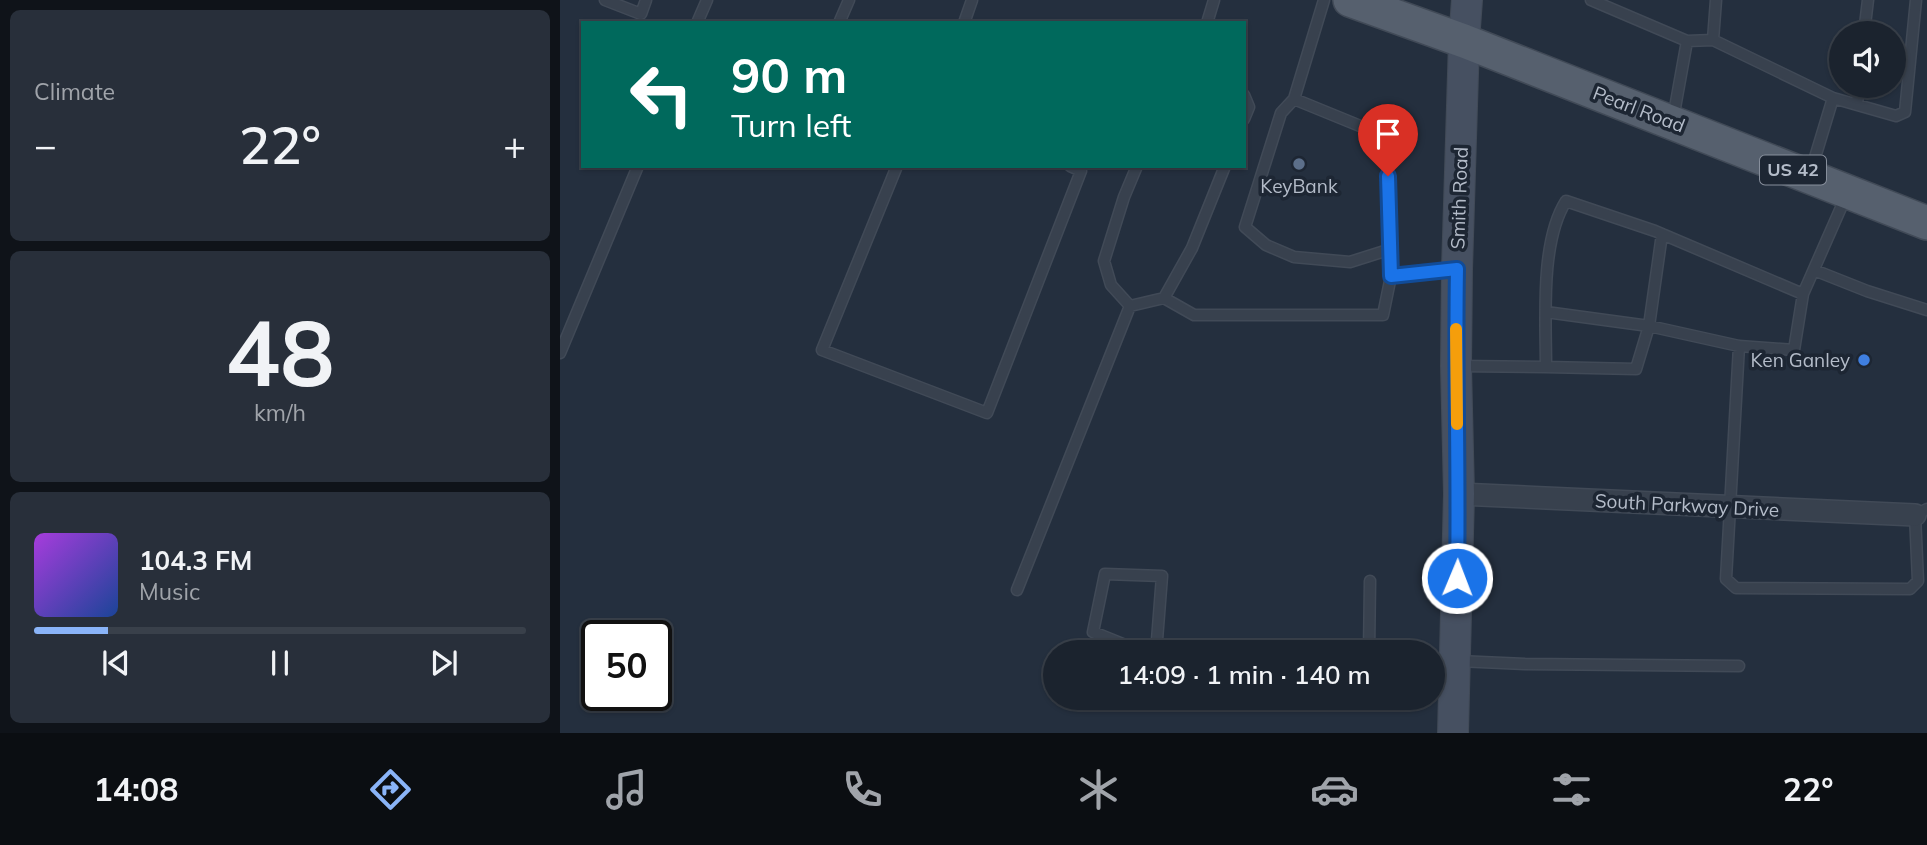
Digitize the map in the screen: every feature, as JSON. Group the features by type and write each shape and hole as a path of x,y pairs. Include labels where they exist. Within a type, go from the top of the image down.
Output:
{"main road":[{"name":"Pearl Road","path":"1350,0 1464,41 1927,223"},
{"name":"Smith Road","path":"1453,733 1447,668 1459,494 1457,269 1467,0"}],"street":[{"name":"South Parkway Drive","path":"1459,494 1730,507 1921,512"}],"lane":[{"path":"605,0 641,14 646,0"},
{"path":"698,21 707,0"},
{"path":"840,21 849,0"},
{"path":"965,21 972,0"},
{"path":"1208,21 1214,0"},
{"path":"1324,0 1294,99 1281,113 1245,227 1266,245 1294,257 1350,262 1391,249"},
{"path":"1591,0 1687,41 1713,40 1829,96"},
{"path":"1713,40 1716,0"},
{"path":"1865,21 1868,0"},
{"path":"1810,177 1833,98 1896,116 1905,112 1916,0"},
{"path":"1673,122 1687,41"},
{"path":"1857,104 1858,98"},
{"path":"1130,306 1164,298 1194,315 1383,315 1391,276 1387,152 1365,128 1294,99"},
{"path":"560,353 637,168"},
{"path":"896,168 822,350 987,413 1081,172 1074,168"},
{"path":"1130,306 1111,285 1104,261 1136,168"},
{"path":"1164,298 1192,248 1224,168"},
{"path":"1546,312 1649,326 1739,346 1794,351 1803,294 1848,192"},
{"path":"1546,367 1547,272 1558,214 1566,201 1662,233 1803,294"},
{"path":"1456,366 1636,369 1649,326 1662,233"},
{"path":"1391,276 1457,269"},
{"path":"1814,270 1867,291 1927,310"},
{"path":"1017,590 1130,306"},
{"path":"1739,346 1726,579 1736,588 1910,589 1917,581 1922,559 1921,512"},
{"path":"1113,640 1093,632 1105,574 1163,576 1157,640"},
{"path":"1369,640 1370,581"},
{"path":"1447,668 1525,664 1739,666"}],"slow traffic":[{"path":"1456,329 1457,424"}],"place":[{"name":"KeyBank","path":"1299,164"},
{"name":"Ken Ganley","path":"1864,360"}],"route":[{"path":"1388,176 1391,276 1457,269 1457,578"}]}
